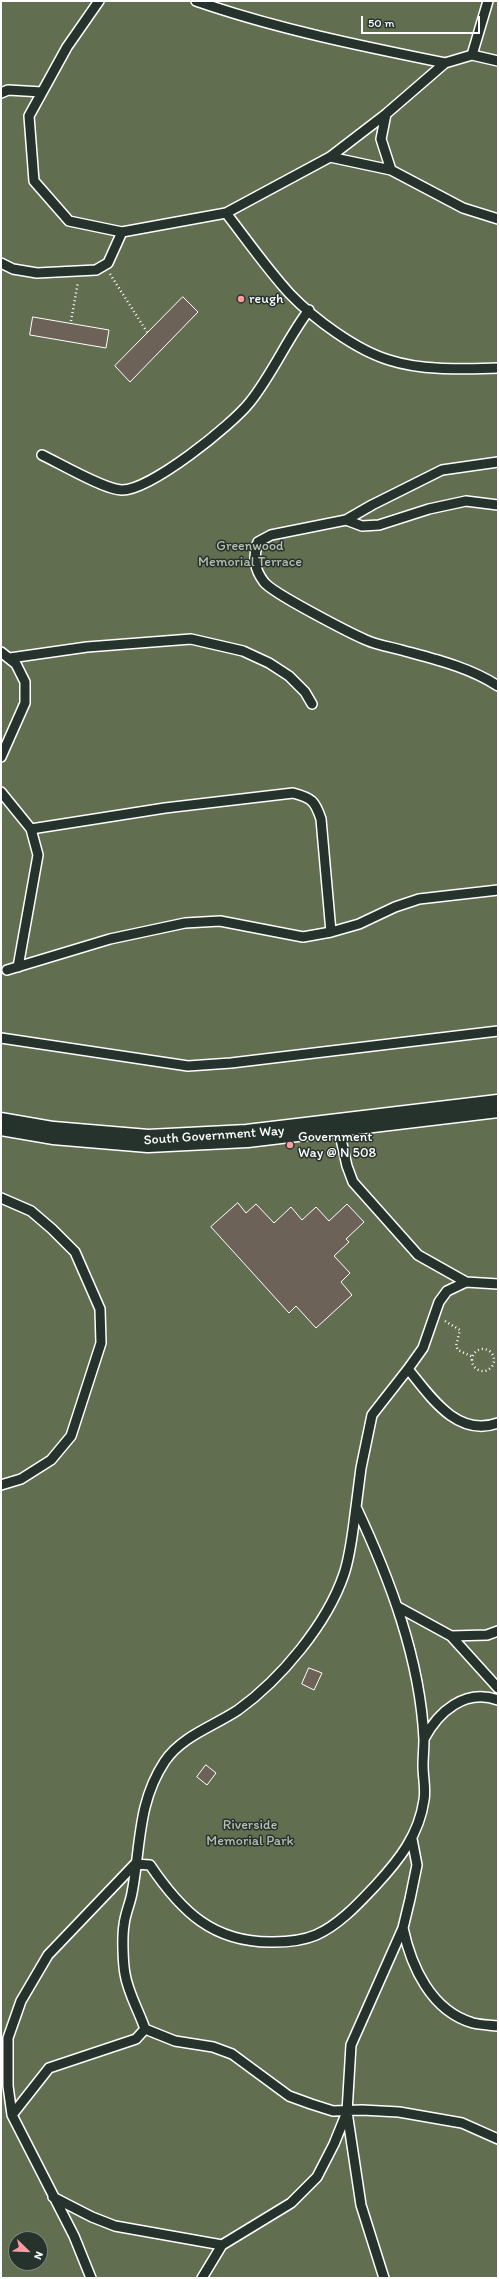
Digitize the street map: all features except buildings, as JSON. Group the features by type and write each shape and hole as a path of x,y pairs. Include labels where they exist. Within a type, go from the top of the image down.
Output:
{"main road":[{"name":"South Government Way","path":"1,1124 52,1133 148,1141 247,1136 498,1106"}],"lane":[{"path":"99,1 67,47 29,116 34,181 69,221 122,232 226,213 330,157 386,114 445,63 472,55 498,62"},
{"path":"196,1 234,14 324,39 445,63"},
{"path":"472,55 488,1"},
{"path":"1,93 8,90 42,92"},
{"path":"386,114 381,139 391,170"},
{"path":"330,157 391,170 463,208 498,219"},
{"path":"226,213 291,295 331,328 360,348 389,360 418,366 498,368"},
{"path":"1,263 13,268 37,272 96,270 108,263 122,232"},
{"path":"42,455 100,482 122,490 152,481 216,433 249,403 269,376 309,310"},
{"path":"498,462 442,470 372,505 346,520 271,535 258,542 254,554 255,563 264,583 289,599 367,641 443,662 489,680 498,686"},
{"path":"346,520 362,526 379,525 429,509 466,501 498,505"},
{"path":"10,658 87,647 192,638 243,652 269,663 289,676 305,692 312,704"},
{"path":"1,652 16,664 25,682 25,703 1,757"},
{"path":"1,792 31,830 38,855 18,967"},
{"path":"31,830 165,808 293,793 305,796 316,804 321,819 331,932"},
{"path":"3,971 110,939 185,923 220,921 304,937 331,932 359,924 394,907 419,900 498,890"},
{"path":"1,1038 188,1066 231,1063 498,1031"},
{"path":"338,1126 347,1166 353,1182 418,1255 466,1282 498,1284"},
{"path":"1,1198 31,1211 75,1252 100,1309 101,1343 71,1436 51,1460 21,1479 1,1485"},
{"path":"466,1282 447,1291 439,1302 423,1348 372,1415 361,1468 356,1507 344,1574 322,1618 282,1671 238,1709 178,1747 166,1760 151,1789 140,1823 132,1893 124,1926 125,1974 145,2029 175,2041 213,2047 232,2054 289,2096 333,2111 347,2112 362,2110 398,2112 462,2123 498,2139"},
{"path":"408,1369 449,1415 465,1424 489,1427 498,1423"},
{"path":"91,2278 74,2236 12,2115 8,2086 8,2038 21,2001 48,1955 136,1864 150,1864 170,1894 205,1926 239,1939 261,1942 294,1942 317,1935 343,1917 398,1861 412,1839 424,1800 424,1739 418,1693 398,1607 386,1575 356,1507"},
{"path":"398,1607 451,1636 498,1688"},
{"path":"451,1636 487,1635 498,1631"},
{"path":"424,1739 431,1725 444,1711 461,1700 477,1696 498,1700"},
{"path":"384,2278 361,2205 347,2112 350,2045 403,1928 417,1865 412,1839"},
{"path":"403,1928 408,1954 417,1972 433,1995 449,2011 473,2023 498,2026"},
{"path":"12,2115 49,2068 136,2039 145,2029"},
{"path":"202,2278 222,2245 291,2203 317,2177 334,2144 347,2112"},
{"path":"53,2196 92,2217 115,2226 222,2245"}],"path":[{"path":"104,266 147,332"},
{"path":"71,321 80,270"},
{"path":"439,1302 441,1320 460,1330 456,1346 458,1350 473,1357"},
{"path":"480,1349 487,1350 494,1357 494,1364 486,1372 478,1370 473,1364 473,1357 480,1349"}],"green space":[{"path":"1,1 498,1 498,2278 1,2278"}],"place":[{"name":"reugh","path":"241,299"},
{"name":"Government Way @ N 508","path":"290,1145"}],"park label":[{"name":"Greenwood Memorial Terrace","path":"250,554"},
{"name":"Riverside Memorial Park","path":"250,1834"}]}
